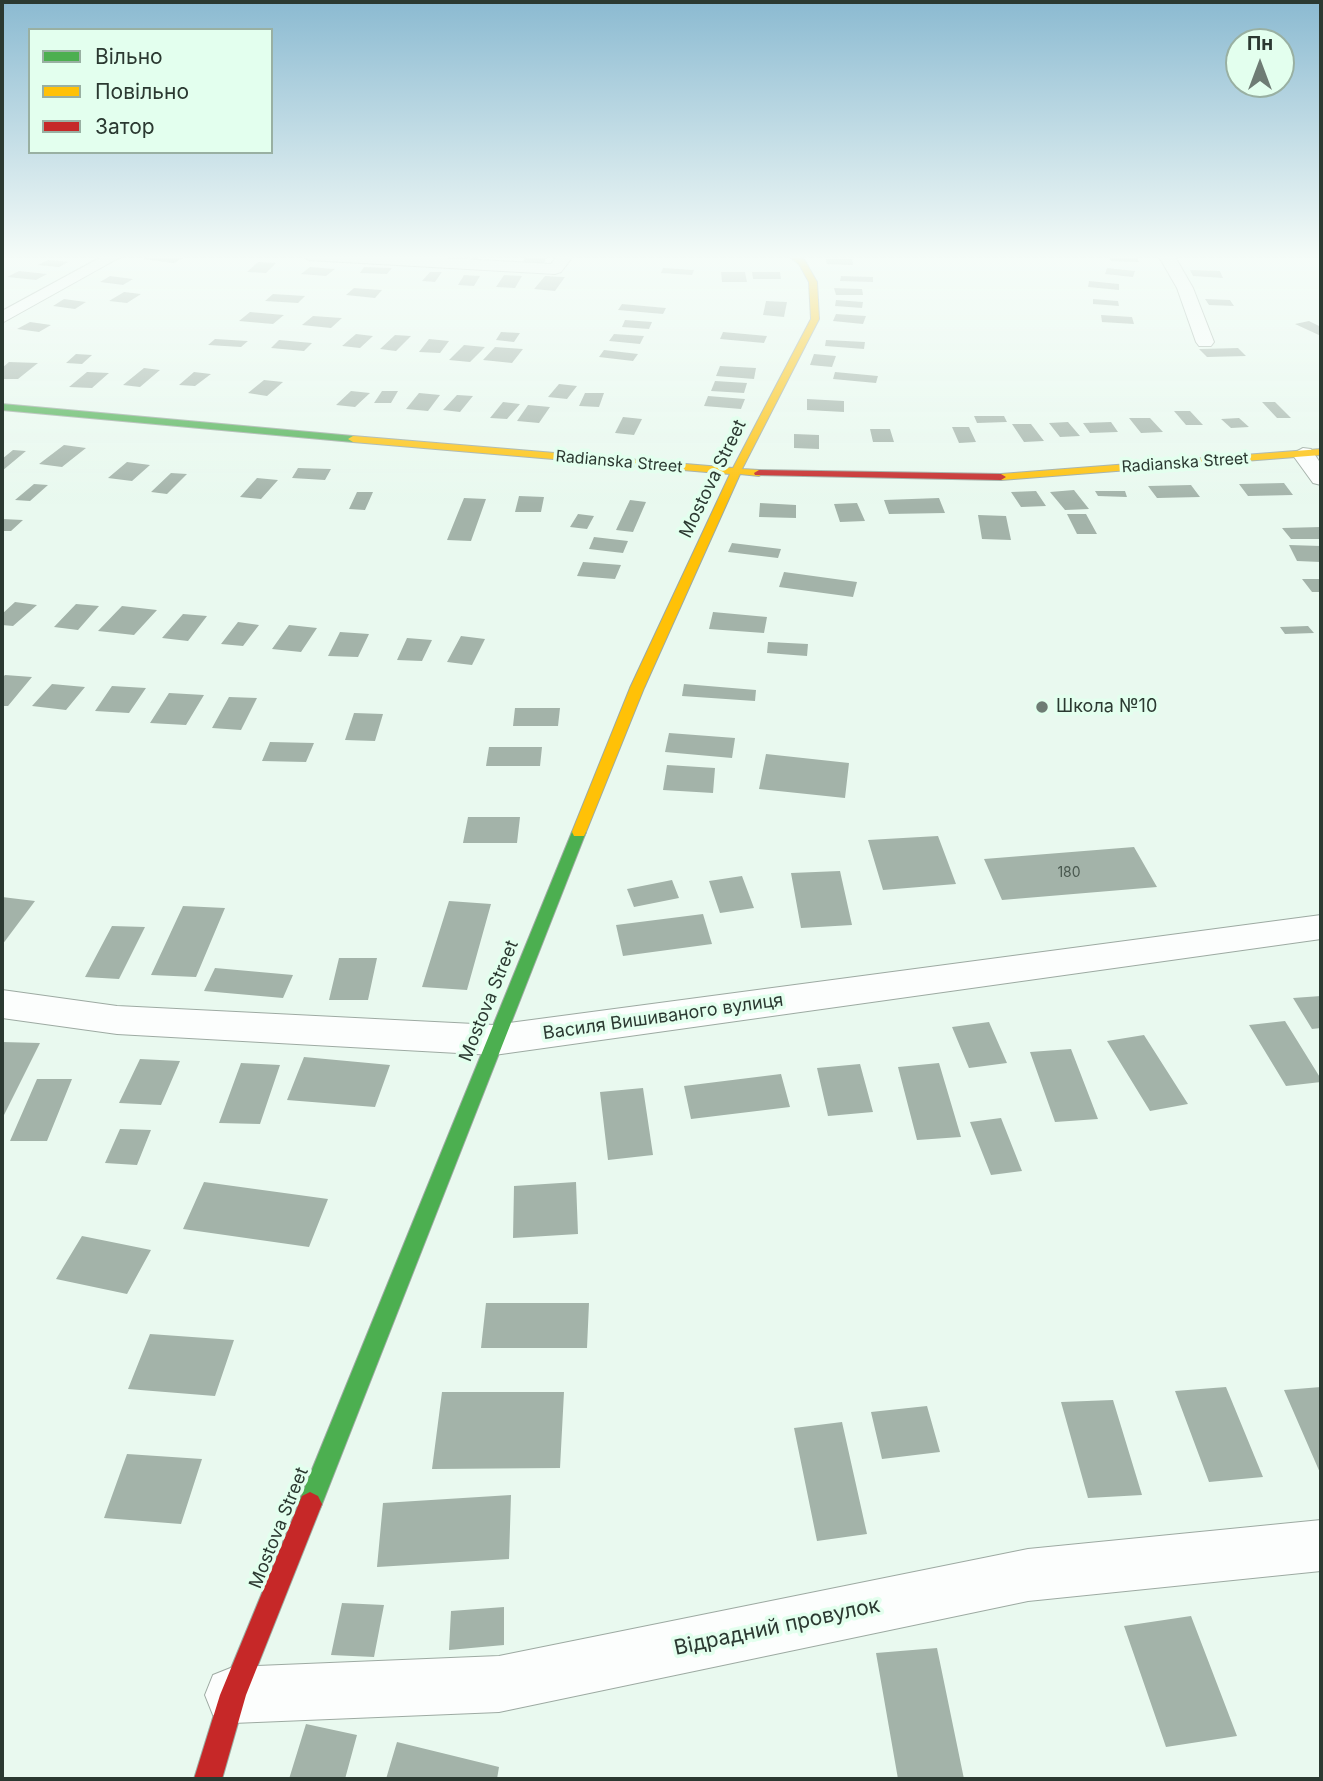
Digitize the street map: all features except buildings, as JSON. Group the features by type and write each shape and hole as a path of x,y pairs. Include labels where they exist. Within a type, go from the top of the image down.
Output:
{"street":[{"name":"Mostova Street","path":"208,1779 233,1695 637,688 735,473 805,338"},
{"path":"1204,338 1205,342"},
{"name":"Radianska Street","path":"2,407 735,473 1002,477 1312,453"},
{"path":"1312,453 1321,478"},
{"name":"Василя Вишиваного вулиця","path":"2,1004 117,1020 494,1040 1321,927"},
{"name":"Відрадний провулок","path":"233,1695 499,1684 1028,1575 1321,1545"}],"traffic: fast":[{"path":"2,407 353,439"},
{"path":"310,1504 579,832"}],"traffic: slow":[{"path":"579,832 637,688 735,473 805,338"},
{"path":"353,439 759,473"},
{"path":"1001,477 1321,452"}],"traffic: jam":[{"path":"759,473 1001,477"},
{"path":"208,1779 233,1695 310,1504"}],"place":[{"name":"Школа №10","path":"1042,707"}]}
